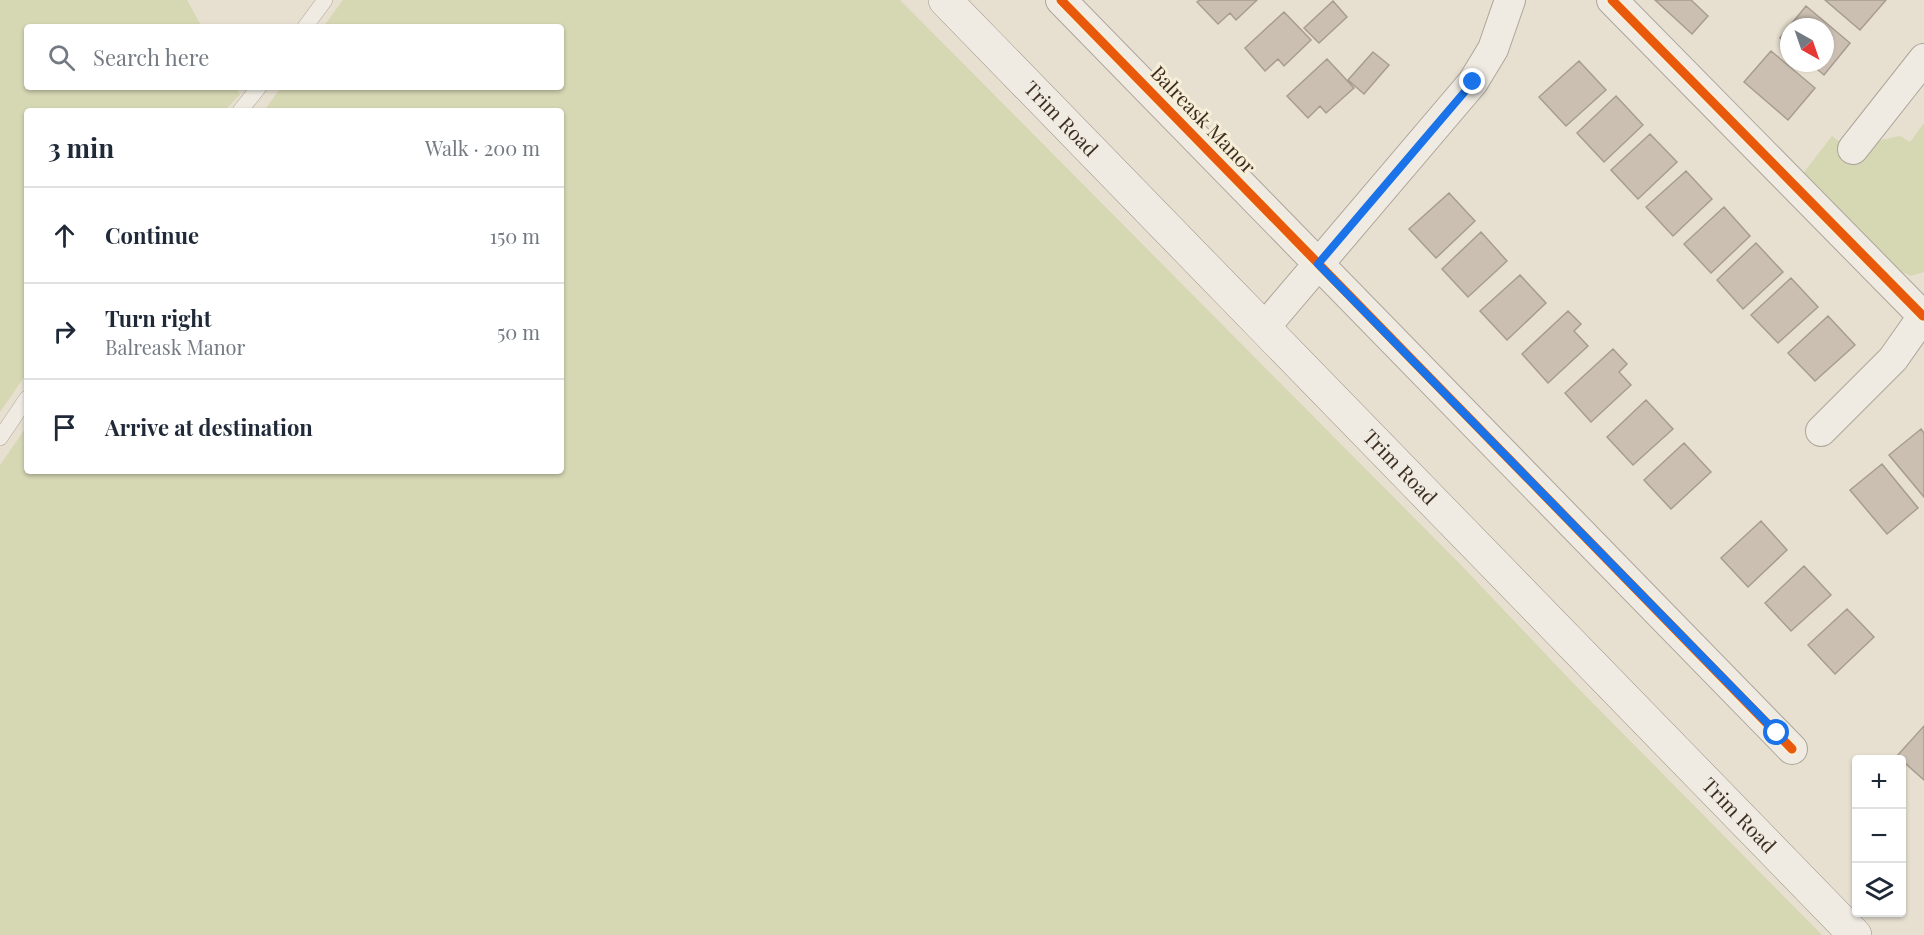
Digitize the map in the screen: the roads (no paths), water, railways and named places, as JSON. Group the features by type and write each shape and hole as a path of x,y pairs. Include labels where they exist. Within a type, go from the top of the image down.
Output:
{"main road":[{"name":"Trim Road","path":"945,0 1855,935"}],"street":[{"name":"Balreask Manor","path":"1061,0 1792,749"},
{"path":"1264,328 1473,82 1493,49 1510,0"},
{"path":"1612,0 1923,315 1893,359 1821,431"},
{"path":"1853,149 1924,59"}],"lane":[{"path":"306,24 325,0"},
{"path":"242,108 257,90"},
{"path":"0,438 24,402"}]}
